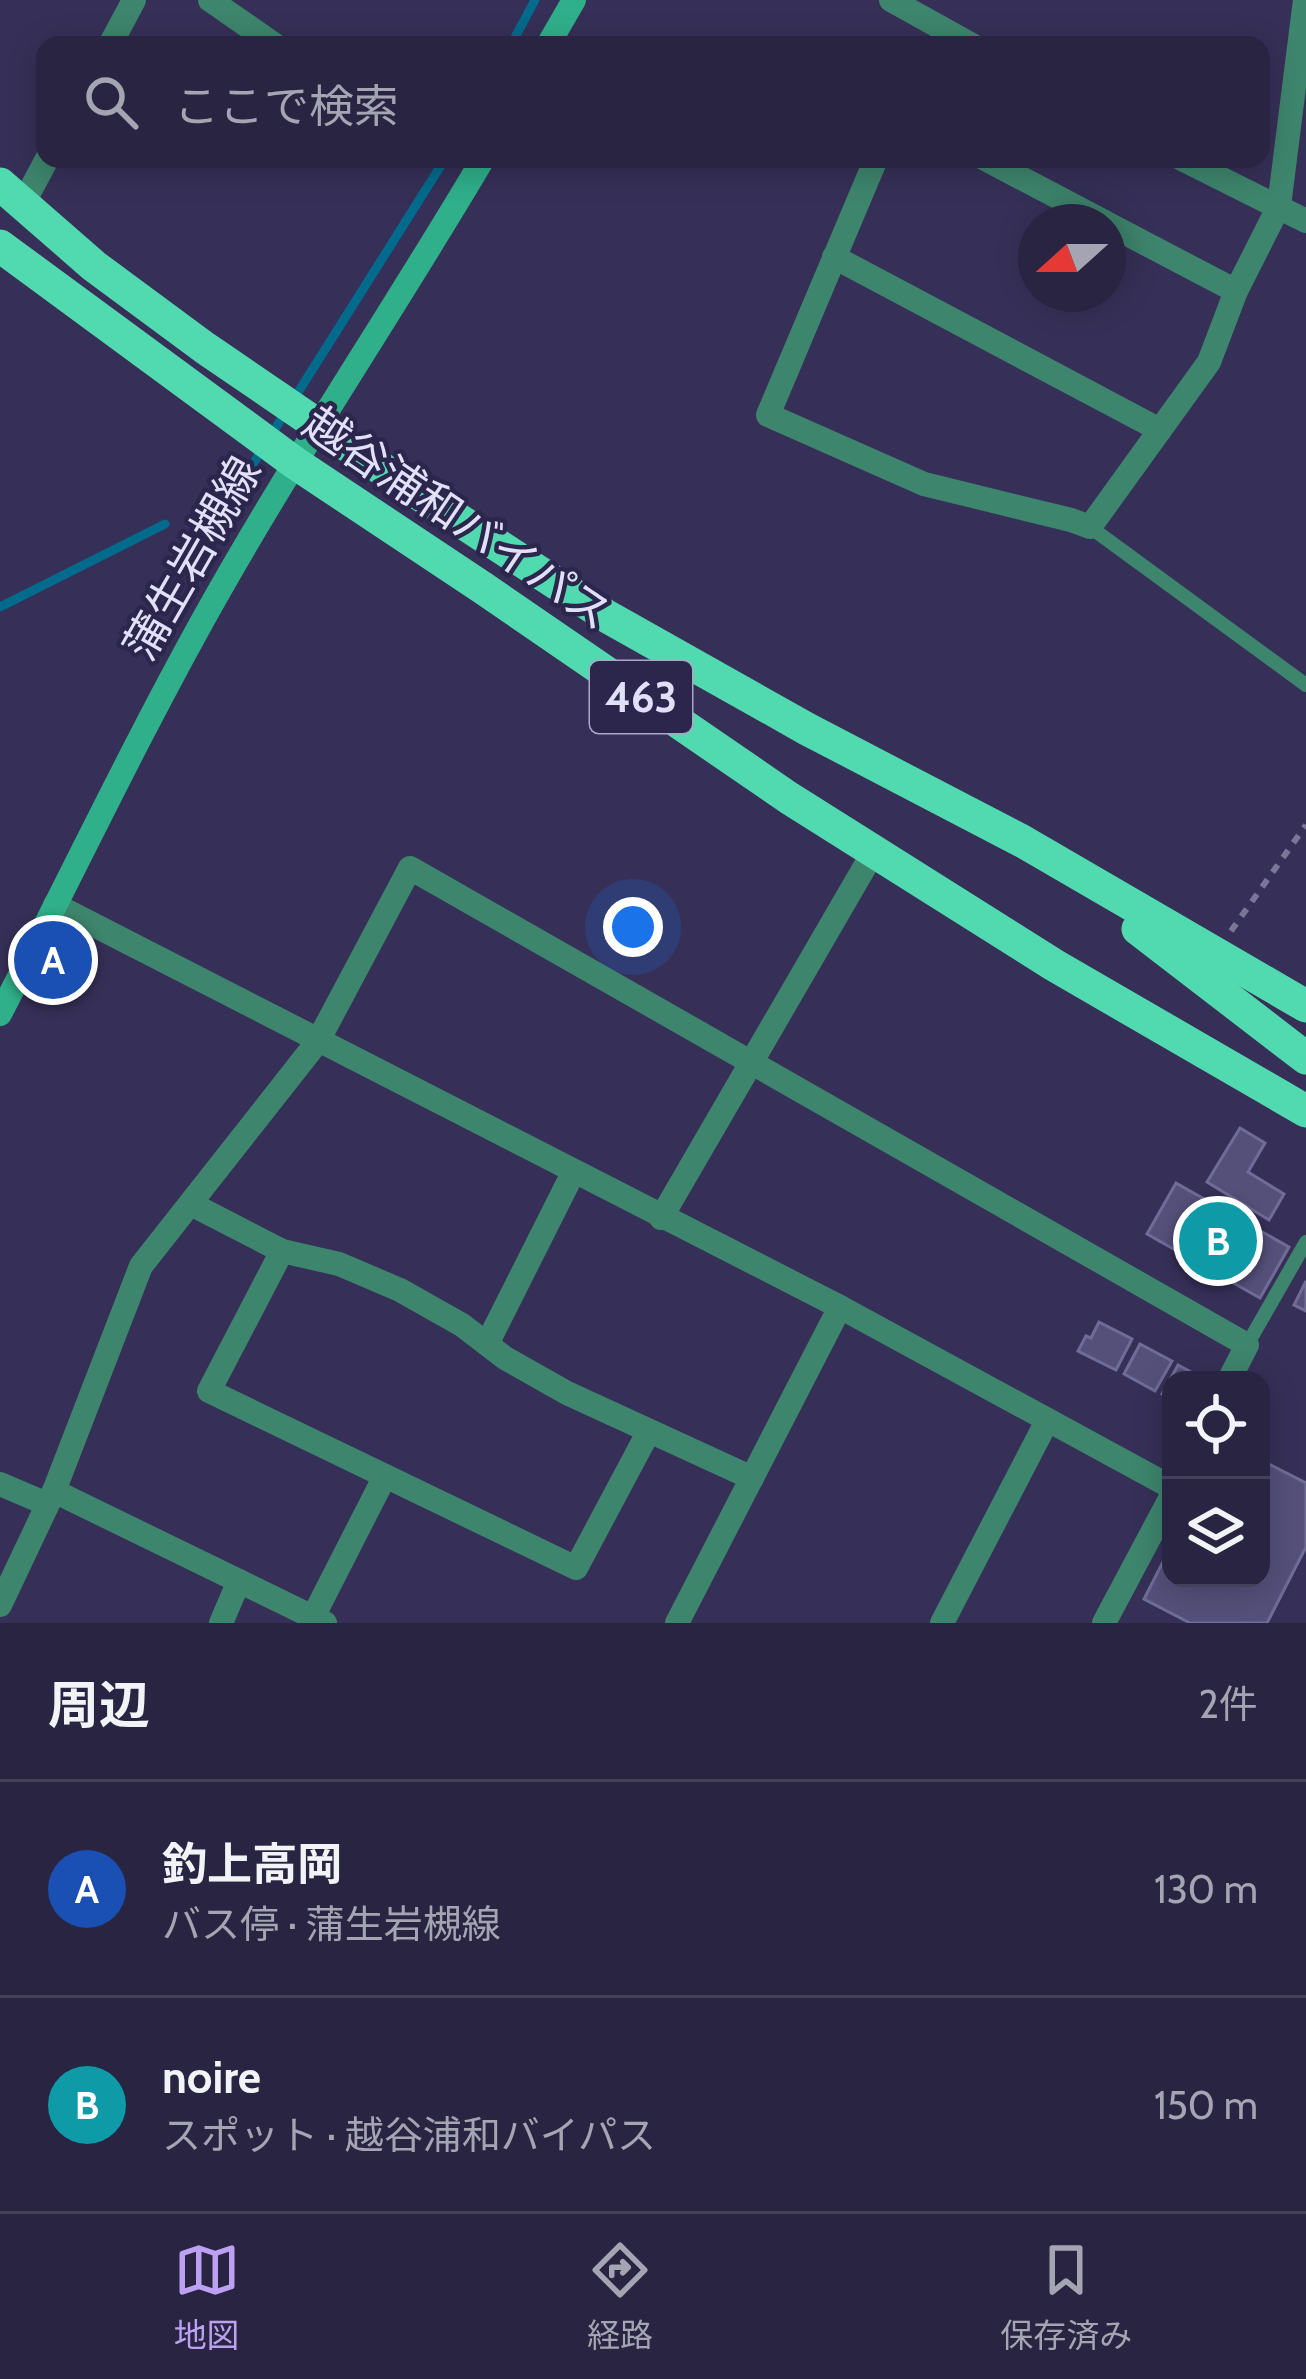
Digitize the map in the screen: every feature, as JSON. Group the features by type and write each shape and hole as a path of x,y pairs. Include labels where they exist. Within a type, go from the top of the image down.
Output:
{"highway":[{"name":"越谷浦和バイパス","path":"11,194 94,266 205,348 608,617 807,729 1022,841 1306,1006"},
{"name":"越谷浦和バイパス","path":"2,253 295,463 789,798 1054,965 1306,1111"},
{"path":"1022,841 1306,1058"}],"main road":[{"path":"553,36 574,0"},
{"name":"蒲生岩槻線","path":"2,1005 202,621 474,168"}],"street":[{"path":"115,36 134,0"},
{"path":"210,0 261,36"},
{"path":"890,0 929,34"},
{"path":"872,168 768,415 924,484 1090,527 1209,362 1236,291 1279,206 1305,0"},
{"path":"11,194 38,168"},
{"path":"1002,168 1070,204"},
{"path":"1201,168 1306,221"},
{"path":"1126,233 1236,291"},
{"path":"834,257 1160,430"},
{"path":"661,1218 874,851"},
{"path":"0,1605 50,1497 141,1266 318,1041 410,868 1246,1345 1233,1371"},
{"path":"55,905 840,1307 1162,1482"},
{"path":"487,1344 573,1173"},
{"path":"191,1204 282,1251 339,1264 400,1290 567,1393 752,1478"},
{"path":"282,1251 209,1391 576,1568 649,1431"},
{"path":"676,1623 840,1307"},
{"path":"942,1623 1047,1420"},
{"path":"0,1484 50,1497 319,1620 385,1476"},
{"path":"1104,1623 1162,1514"},
{"path":"221,1623 239,1581"}],"lane":[{"path":"1090,527 1306,686"},
{"path":"1246,1345 1306,1242"}],"path":[{"path":"1215,953 1306,825"}],"building":[{"path":"1240,1128 1265,1143 1248,1172 1284,1194 1269,1220 1207,1182"},
{"path":"1176,1183 1289,1247 1260,1298 1147,1234"},
{"path":"1306,1281 1306,1311 1294,1305"},
{"path":"1099,1322 1132,1339 1116,1370 1078,1351"},
{"path":"1140,1344 1172,1361 1162,1371 1155,1391 1124,1374"},
{"path":"1270,1465 1306,1483 1306,1547 1267,1623 1190,1623 1144,1599 1162,1564 1162,1587 1270,1587"}],"waterway":[{"path":"516,36 535,0"},
{"path":"212,529 439,168"},
{"path":"0,607 165,524"}],"place":[{"name":"釣上高岡","path":"53,960"},
{"name":"noire","path":"1218,1241"}]}
